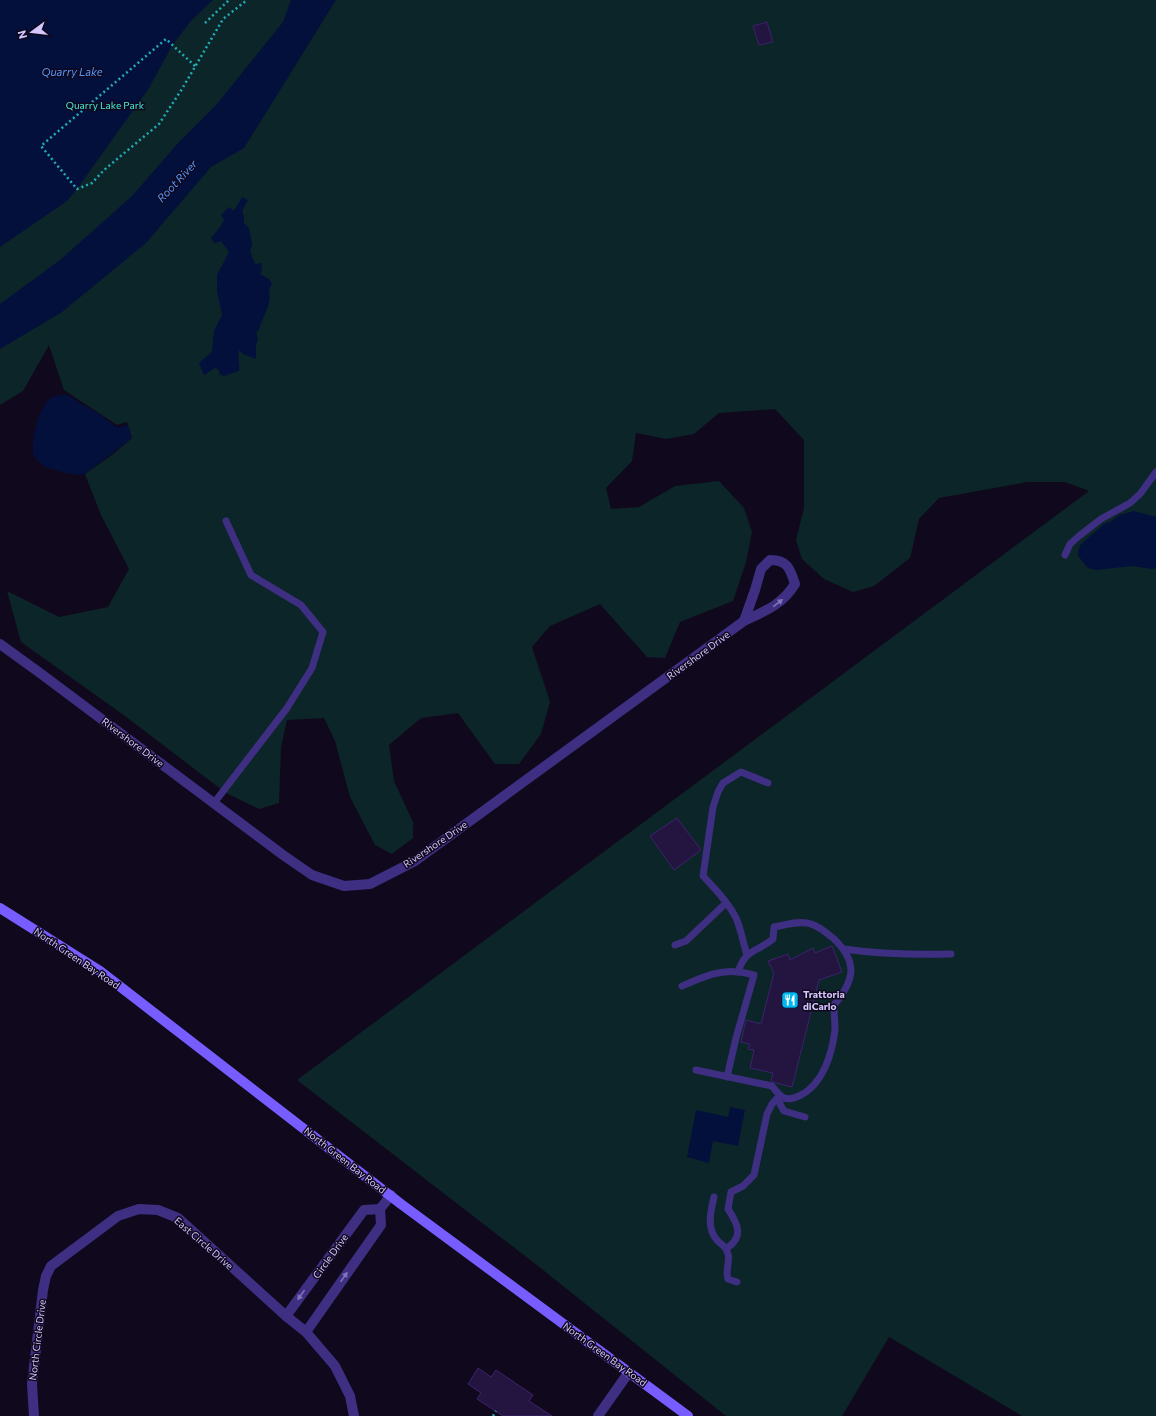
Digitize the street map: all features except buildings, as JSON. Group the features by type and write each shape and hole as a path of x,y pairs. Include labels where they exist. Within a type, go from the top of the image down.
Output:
{"street":[{"name":"Rivershore Drive","path":"0,644 312,875 344,886 370,884 415,861 744,621 773,606 789,594 795,584 790,568 779,560 770,560 761,569 744,621"},
{"name":"North Green Bay Road","path":"0,908 100,971 391,1195 688,1416"},
{"path":"306,1332 381,1225 380,1209 391,1195"},
{"name":"East Circle Drive","path":"51,1266 118,1216 139,1209 158,1210 178,1218 286,1316 306,1332 335,1366 350,1396 354,1416"},
{"name":"Circle Drive","path":"286,1316 364,1210 380,1209"},
{"name":"North Circle Drive","path":"34,1416 32,1409 32,1377 43,1290 46,1276 51,1266"},
{"path":"598,1416 629,1372"}],"lane":[{"path":"1065,556 1070,544 1101,519 1130,503 1140,494 1156,472"},
{"path":"214,803 291,702 312,668 323,632 301,605 250,575 226,521"},
{"path":"747,954 736,920 726,903 703,876 713,807 722,782 741,772 768,783"},
{"path":"675,945 686,941 726,903"},
{"path":"738,972 747,954 766,945 773,939 774,927 801,923 811,924 828,934 844,949 851,967 850,982 834,1005 835,1029 828,1061 821,1076 805,1093 795,1098 785,1099 779,1096"},
{"path":"844,949 865,952 924,955 951,954"},
{"path":"682,986 709,975 727,971 754,975 736,1038 728,1077"},
{"path":"696,1070 772,1086 779,1096 780,1104 784,1111 805,1117"},
{"path":"727,1248 736,1240 738,1234 735,1220 728,1209 731,1192 742,1186 754,1174 767,1114 772,1104 779,1096"},
{"path":"714,1197 711,1211 711,1228 716,1239 727,1248 729,1256 728,1279 737,1282"}],"path":[{"path":"205,23 229,0"},
{"path":"195,66 166,39 41,146 78,189 92,183 104,170 159,124 182,89 223,19 247,0"},
{"path":"494,1416 496,1411"}],"green space":[{"name":"Quarry Lake Park","path":"0,0 1156,0 1156,1416 1022,1416 889,1337 842,1416 726,1416 538,1266 297,1080 1089,491 1065,482 1027,482 939,498 919,519 910,558 874,586 853,592 824,579 802,559 796,540 804,508 804,440 775,409 719,413 694,434 666,439 636,433 632,461 606,488 611,509 639,507 675,486 719,481 744,508 752,532 746,562 733,601 680,622 665,658 647,657 600,604 550,626 532,647 550,702 541,734 519,764 495,764 458,713 421,718 389,745 394,781 413,822 413,838 392,854 375,845 350,797 335,741 324,718 287,720 281,747 279,803 259,809 226,793 125,716 21,642 7,591 59,617 108,607 129,569 101,515 85,474 112,455 132,438 127,422 117,425 64,390 49,345 23,391 0,405"}],"water":[{"name":"Quarry Lake","path":"0,0 213,0 190,22 172,46 149,88 67,201 0,247"},
{"name":"Root River","path":"291,0 336,0 244,148 211,167 146,243 62,312 0,349 0,304 60,260 132,196 180,141 217,104 283,22"},
{"path":"242,197 248,200 242,211 244,223 249,228 252,245 250,251 255,264 261,263 262,271 260,274 269,279 272,284 269,290 270,300 259,330 256,332 258,339 256,345 256,359 243,354 239,350 239,371 224,376 219,374 218,369 215,368 204,375 199,363 212,352 214,331 222,315 217,291 217,275 229,252 221,241 214,243 211,238 221,226 224,219 221,215 229,207 234,211"},
{"path":"67,395 115,426 120,428 127,425 132,438 85,474 69,474 47,468 35,458 33,453 34,437 38,419 45,404 53,397"},
{"path":"1134,511 1156,517 1156,568 1152,569 1131,566 1096,570 1088,568 1078,556 1078,551 1081,544 1104,524 1112,521 1119,515"},
{"path":"730,1107 745,1110 738,1146 713,1141 709,1163 687,1157 696,1110 728,1117"}],"place":[{"name":"Trattoria diCarlo","path":"790,1000"}]}
